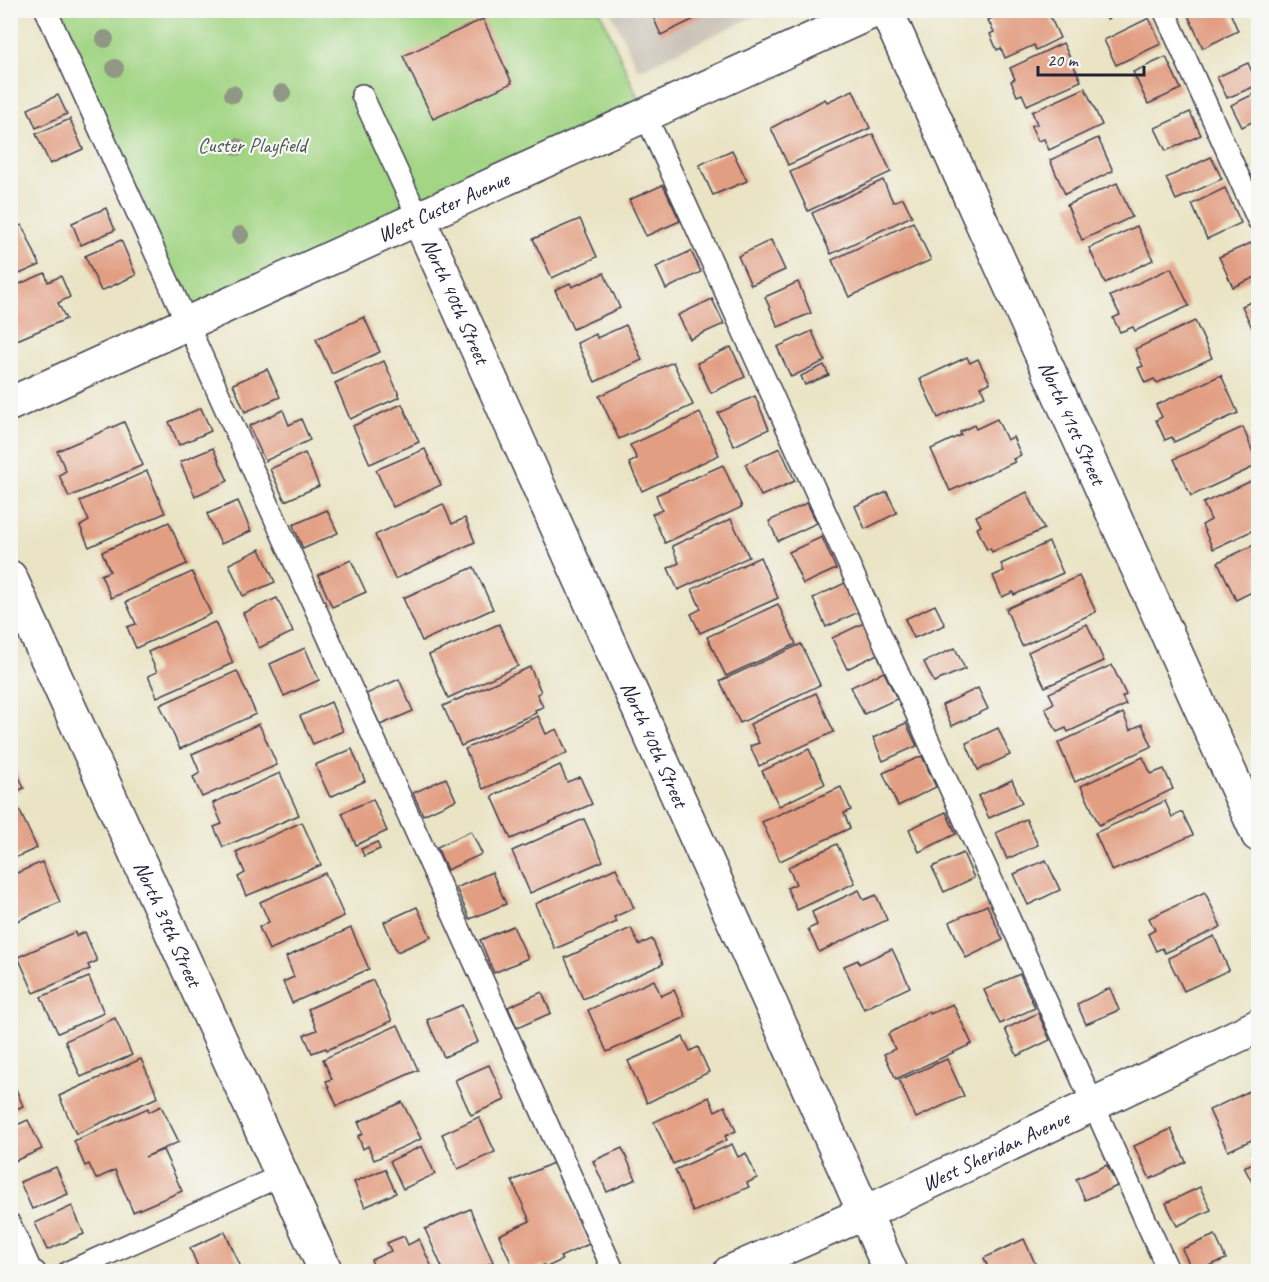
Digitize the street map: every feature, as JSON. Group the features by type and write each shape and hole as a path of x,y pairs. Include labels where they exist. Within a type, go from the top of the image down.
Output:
{"street":[{"name":"West Custer Avenue","path":"10,404 876,10"},
{"name":"North 41st Street","path":"886,10 1258,835"},
{"name":"North 40th Street","path":"418,217 891,1272"},
{"name":"North 39th Street","path":"10,577 326,1272"},
{"name":"West Sheridan Avenue","path":"730,1272 865,1213 1258,1026"}],"lane":[{"path":"46,10 185,324 614,1272"},
{"path":"1164,10 1258,220"},
{"path":"362,95 418,217"},
{"path":"645,114 1169,1272"},
{"path":"68,1272 282,1175"},
{"path":"10,1224 31,1271 35,1272"}],"shaded area":[{"path":"611,11 766,11 638,70"}],"green space":[{"name":"Custer Playfield","path":"46,11 600,11 645,114 185,324"}],"building":[{"path":"650,10 713,10 661,35"},
{"path":"1008,10 1047,10 1060,38 1036,50 1034,45 1005,58 1001,48 997,50 990,34 994,32 988,20"},
{"path":"1103,10 1126,10 1107,19"},
{"path":"1197,10 1229,10 1238,31 1203,48 1188,15"},
{"path":"1149,18 1161,44 1116,65 1104,40"},
{"path":"483,19 512,83 433,119 403,56"},
{"path":"1063,43 1081,81 1027,105 1022,94 1017,96 1011,81 1015,79 1010,68"},
{"path":"1166,57 1181,89 1148,104 1133,72"},
{"path":"1248,63 1258,85 1227,98 1217,77"},
{"path":"1085,88 1102,125 1049,150 1044,139 1038,141 1031,126 1037,124 1032,112"},
{"path":"853,90 870,128 788,165 771,128 825,99 827,102"},
{"path":"1256,93 1258,119 1242,127 1231,105"},
{"path":"58,95 67,114 36,128 28,109"},
{"path":"1190,112 1201,135 1166,151 1155,128"},
{"path":"70,119 83,149 50,164 36,134"},
{"path":"873,134 891,172 808,211 790,172"},
{"path":"1098,138 1113,171 1065,194 1050,160"},
{"path":"732,150 747,181 713,195 699,165"},
{"path":"1211,157 1222,179 1176,200 1166,178"},
{"path":"883,180 893,202 903,198 912,216 831,254 812,213"},
{"path":"1117,183 1132,217 1082,240 1067,205"},
{"path":"663,185 680,221 646,236 629,200"},
{"path":"1225,188 1241,223 1207,239 1192,204"},
{"path":"106,208 115,230 81,245 72,223"},
{"path":"580,219 597,257 552,278 533,239"},
{"path":"913,222 931,260 849,297 832,260"},
{"path":"22,225 40,265 10,278 10,230"},
{"path":"1137,226 1153,260 1105,283 1089,248"},
{"path":"121,240 136,275 101,291 85,256"},
{"path":"771,240 785,270 751,285 738,256"},
{"path":"1251,243 1258,259 1258,276 1233,287 1219,257"},
{"path":"691,251 701,272 666,289 656,267"},
{"path":"1171,268 1189,306 1135,331 1133,327 1120,332 1113,318 1120,315 1110,296"},
{"path":"45,273 48,282 61,276 70,297 58,303 66,319 10,343 10,288"},
{"path":"604,273 620,308 573,329 555,290 570,283 572,287"},
{"path":"798,282 811,313 778,327 765,297"},
{"path":"712,299 724,324 690,339 678,315"},
{"path":"1258,299 1258,341 1242,306"},
{"path":"364,317 380,352 332,374 316,339"},
{"path":"1195,321 1212,358 1157,383 1154,379 1145,383 1138,368 1143,366 1135,349"},
{"path":"626,325 642,360 595,382 577,343 596,334 597,338"},
{"path":"812,331 825,361 791,377 777,347"},
{"path":"731,347 745,377 711,393 697,363"},
{"path":"967,357 970,363 978,359 990,383 981,387 985,396 938,418 920,379"},
{"path":"384,361 400,397 350,419 335,383"},
{"path":"673,362 693,405 619,439 599,396"},
{"path":"824,365 829,375 805,385 801,376"},
{"path":"267,369 280,397 245,412 233,384"},
{"path":"1221,375 1238,413 1174,442 1172,437 1165,440 1156,420 1162,417 1156,405"},
{"path":"755,396 769,429 734,446 718,413"},
{"path":"402,404 419,442 370,464 353,426"},
{"path":"201,408 211,431 179,445 169,422"},
{"path":"283,410 289,425 301,419 310,440 265,461 249,426"},
{"path":"700,413 719,455 642,491 629,463 637,459 630,445"},
{"path":"997,419 1007,440 1013,437 1021,455 1013,459 1015,462 950,491 931,449 961,435 960,432 974,425 976,429"},
{"path":"124,422 143,465 69,497 59,475 66,471 57,451"},
{"path":"1243,427 1258,465 1191,496 1174,459"},
{"path":"213,448 228,481 195,496 180,462"},
{"path":"780,448 795,481 761,496 745,464"},
{"path":"425,449 441,485 393,507 376,470"},
{"path":"305,453 319,486 285,501 270,469"},
{"path":"723,465 742,507 665,543 652,514 662,510 656,495"},
{"path":"147,471 165,513 89,547 80,526 89,521 80,501"},
{"path":"1258,478 1258,528 1213,549 1202,525 1211,520 1203,503"},
{"path":"887,492 897,513 865,529 855,506"},
{"path":"1027,492 1044,529 992,552 990,548 987,550 977,528 981,526 976,516"},
{"path":"238,501 251,531 221,544 207,514"},
{"path":"807,503 817,523 778,541 769,521"},
{"path":"443,504 452,524 465,518 475,542 395,579 375,535"},
{"path":"327,510 338,533 303,549 293,525"},
{"path":"731,519 749,557 678,590 668,568 679,563 672,546"},
{"path":"169,522 187,564 111,598 101,575 110,571 102,552"},
{"path":"822,537 836,569 803,584 789,552"},
{"path":"1049,542 1063,573 1014,595 1013,592 1002,597 993,576 1004,571 1001,564"},
{"path":"1258,543 1258,589 1236,600 1218,562"},
{"path":"260,549 275,582 243,596 229,564"},
{"path":"760,557 778,598 700,633 691,614 701,609 692,589"},
{"path":"351,560 366,592 332,607 318,575"},
{"path":"474,567 493,609 422,641 403,598"},
{"path":"192,572 211,614 136,648 127,627 136,624 126,602"},
{"path":"1079,576 1096,612 1022,646 1006,609"},
{"path":"847,582 861,611 826,627 813,598"},
{"path":"277,598 293,632 259,648 243,613"},
{"path":"778,604 796,644 726,676 707,637"},
{"path":"935,605 945,625 914,638 905,619"},
{"path":"215,622 233,663 157,697 148,676 157,672 148,652"},
{"path":"864,623 878,654 847,669 832,638"},
{"path":"499,624 518,666 448,698 429,655"},
{"path":"1087,624 1104,661 1045,687 1028,652"},
{"path":"801,644 820,685 740,723 720,681"},
{"path":"305,648 319,680 284,696 270,664"},
{"path":"955,648 965,669 934,682 924,662"},
{"path":"1112,665 1126,695 1122,697 1126,705 1068,732 1066,728 1057,732 1045,708 1054,703 1049,693"},
{"path":"530,667 541,692 537,694 543,707 535,710 536,713 461,746 443,706"},
{"path":"237,671 256,714 180,749 160,705"},
{"path":"884,672 897,699 864,714 851,687"},
{"path":"399,679 413,711 380,725 366,694"},
{"path":"978,688 988,709 952,726 942,705"},
{"path":"816,693 834,732 759,766 750,746 759,743 750,724"},
{"path":"331,702 343,731 313,744 300,716"},
{"path":"1123,713 1130,730 1142,724 1152,746 1075,782 1058,743"},
{"path":"538,716 546,734 557,729 567,753 483,789 465,749"},
{"path":"906,723 917,746 883,761 873,738"},
{"path":"259,724 277,765 202,797 193,777 200,773 192,754"},
{"path":"998,728 1010,755 978,770 966,743"},
{"path":"352,749 365,781 330,797 315,765"},
{"path":"809,749 825,784 779,806 762,771"},
{"path":"10,756 24,788 10,794"},
{"path":"922,756 936,787 898,806 883,773"},
{"path":"1143,757 1151,774 1164,769 1173,789 1099,825 1081,786"},
{"path":"560,765 567,782 580,777 592,804 511,839 492,796"},
{"path":"280,773 299,815 223,847 214,827 222,824 213,803"},
{"path":"446,778 456,800 423,815 413,793"},
{"path":"1012,780 1022,803 989,818 978,796"},
{"path":"841,787 851,810 844,813 850,828 780,861 762,822"},
{"path":"373,799 387,831 356,845 342,813"},
{"path":"1165,801 1172,817 1182,812 1193,835 1112,871 1095,833"},
{"path":"17,805 37,848 10,860 10,808"},
{"path":"946,812 956,834 919,852 909,829"},
{"path":"584,819 603,861 530,893 512,851"},
{"path":"1026,819 1038,845 1007,859 996,833"},
{"path":"302,822 321,865 246,896 238,877 245,873 236,852"},
{"path":"471,831 482,854 447,870 437,847"},
{"path":"377,842 380,849 364,856 361,849"},
{"path":"837,844 855,883 797,910 787,888 796,884 788,867"},
{"path":"963,853 974,878 944,892 932,867"},
{"path":"1046,860 1060,890 1028,905 1014,874"},
{"path":"42,862 60,902 10,924 10,876"},
{"path":"616,868 634,908 614,917 617,922 555,949 535,904"},
{"path":"492,872 506,904 470,919 456,888"},
{"path":"325,873 344,916 269,950 259,927 269,922 260,902"},
{"path":"859,890 864,900 876,895 887,920 819,952 808,929 817,925 812,912"},
{"path":"1205,892 1221,927 1165,953 1162,948 1156,951 1148,934 1155,930 1149,918"},
{"path":"987,905 1003,940 966,958 949,922"},
{"path":"417,907 431,937 397,952 384,922"},
{"path":"513,926 528,958 494,973 480,940"},
{"path":"351,928 369,969 292,1003 283,982 294,977 286,957"},
{"path":"631,928 639,945 652,939 663,964 583,999 565,958"},
{"path":"75,932 76,936 85,932 97,961 88,965 90,969 34,993 18,957"},
{"path":"1214,936 1229,970 1184,991 1168,958"},
{"path":"892,949 910,987 864,1009 844,966 858,960 859,964"},
{"path":"1020,974 1035,1008 1000,1024 984,990"},
{"path":"89,977 104,1013 58,1033 41,997"},
{"path":"373,980 392,1021 327,1050 326,1048 312,1053 304,1035 317,1030 308,1009"},
{"path":"654,980 661,996 674,990 686,1017 607,1052 588,1010"},
{"path":"1110,988 1119,1010 1086,1024 1077,1004"},
{"path":"542,992 551,1013 517,1028 508,1007"},
{"path":"953,1004 972,1044 896,1079 884,1054 895,1049 888,1034 929,1011 930,1014"},
{"path":"462,1005 478,1042 444,1057 427,1020"},
{"path":"1038,1013 1050,1040 1017,1056 1005,1029"},
{"path":"115,1018 132,1055 81,1077 65,1041"},
{"path":"398,1025 418,1070 337,1106 326,1081 332,1079 323,1059"},
{"path":"683,1037 690,1051 698,1047 709,1072 647,1103 628,1061"},
{"path":"141,1059 158,1097 76,1134 59,1096"},
{"path":"947,1059 964,1096 916,1118 899,1080"},
{"path":"489,1065 505,1100 471,1115 455,1080"},
{"path":"13,1082 23,1106 10,1112 10,1083"},
{"path":"1258,1087 1258,1137 1228,1151 1209,1110"},
{"path":"709,1097 715,1111 725,1106 736,1131 725,1136 727,1140 673,1164 654,1122"},
{"path":"402,1102 421,1139 374,1160 368,1146 363,1149 358,1136 363,1134 358,1122"},
{"path":"161,1106 179,1142 145,1157 163,1150 182,1191 133,1212 115,1170 96,1179 89,1164 85,1166 74,1141 148,1108 149,1112"},
{"path":"479,1117 495,1152 458,1169 442,1134"},
{"path":"28,1120 42,1149 10,1163 10,1128"},
{"path":"1171,1129 1186,1162 1150,1179 1134,1146"},
{"path":"732,1144 738,1157 746,1153 757,1178 747,1183 749,1187 693,1212 675,1170"},
{"path":"422,1146 435,1174 403,1189 390,1161"},
{"path":"622,1148 636,1179 607,1192 593,1161"},
{"path":"1258,1148 1258,1181 1253,1184 1244,1167 1256,1162 1251,1152"},
{"path":"553,1163 589,1244 560,1257 562,1260 545,1268 544,1265 529,1272 515,1272 499,1235 530,1221 512,1181"},
{"path":"1107,1165 1117,1186 1085,1200 1076,1179"},
{"path":"56,1167 68,1194 32,1209 20,1182"},
{"path":"385,1169 396,1193 365,1207 354,1182"},
{"path":"1200,1187 1211,1210 1177,1226 1166,1203"},
{"path":"72,1206 84,1234 47,1250 35,1223"},
{"path":"470,1209 493,1262 486,1265 489,1272 444,1272 425,1229"},
{"path":"225,1232 243,1272 200,1272 190,1248"},
{"path":"1215,1235 1226,1259 1193,1272 1182,1249"},
{"path":"404,1236 408,1245 419,1239 434,1272 376,1272 371,1260 391,1251 387,1243"},
{"path":"1024,1239 1039,1272 990,1272 984,1258"}]}
